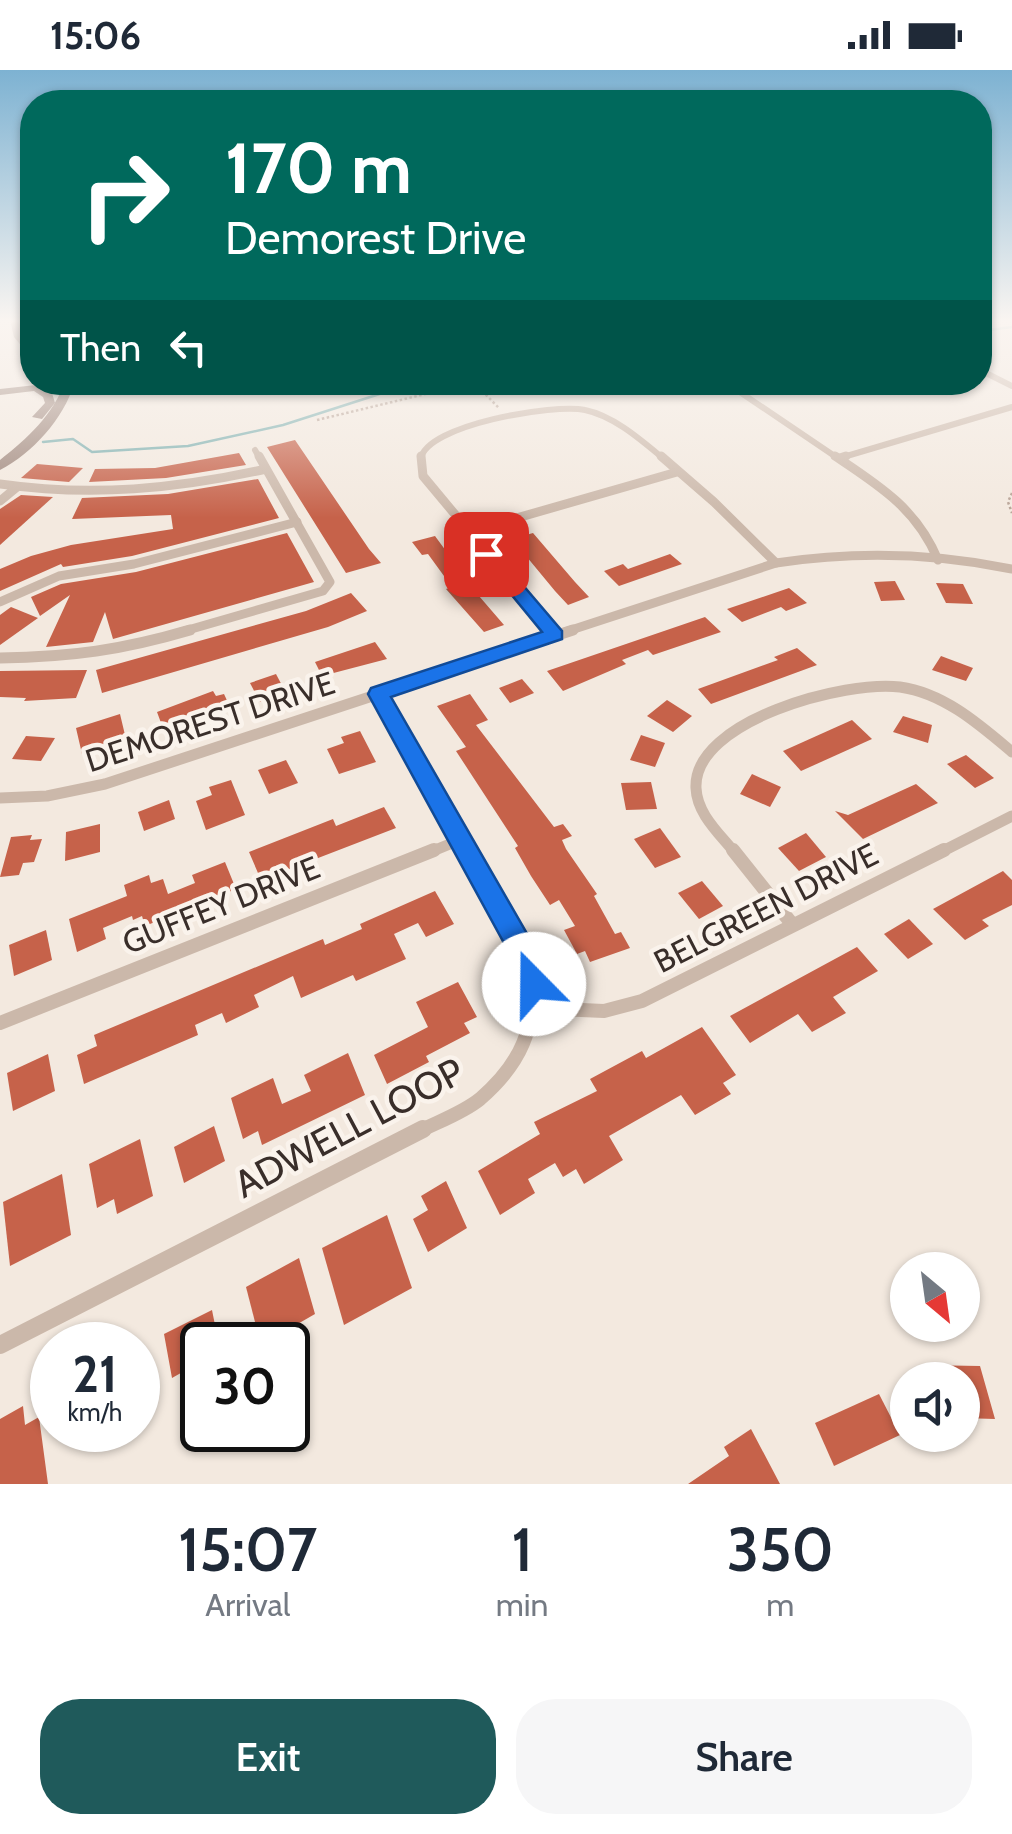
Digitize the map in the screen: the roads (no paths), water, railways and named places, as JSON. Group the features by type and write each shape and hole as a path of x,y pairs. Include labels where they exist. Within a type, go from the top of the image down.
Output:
{"street":[{"path":"16,452 32,423 50,403 48,395"},
{"path":"0,466 31,441 66,395"},
{"path":"746,395 914,512 938,560"},
{"path":"840,458 1012,408"},
{"path":"555,635 420,468 426,446 451,431 538,410 585,410 616,422 760,542 776,563"},
{"path":"0,658 73,657 138,646 328,588 330,582 255,450"},
{"path":"0,484 123,493 168,489 266,469"},
{"path":"468,532 677,472"},
{"path":"0,502 17,487"},
{"path":"0,602 59,576 134,564 297,522"},
{"name":"DEMOREST DRIVE","path":"0,798 46,796 105,784 776,563 866,556 1012,569"},
{"path":"792,924 700,808 694,790 698,771 712,749 727,736 830,692 877,684 940,699 970,717 1012,752"},
{"path":"378,694 523,952 534,984 535,1008"},
{"name":"BELGREEN DRIVE","path":"535,1008 604,1011 642,1001 1012,816"},
{"name":"GUFFEY DRIVE","path":"0,1023 462,838"},
{"name":"ADWELL LOOP","path":"0,1346 478,1101 510,1068 535,1008"}],"waterway":[{"path":"43,442 73,439 92,452 188,446 283,425 376,395"}]}
